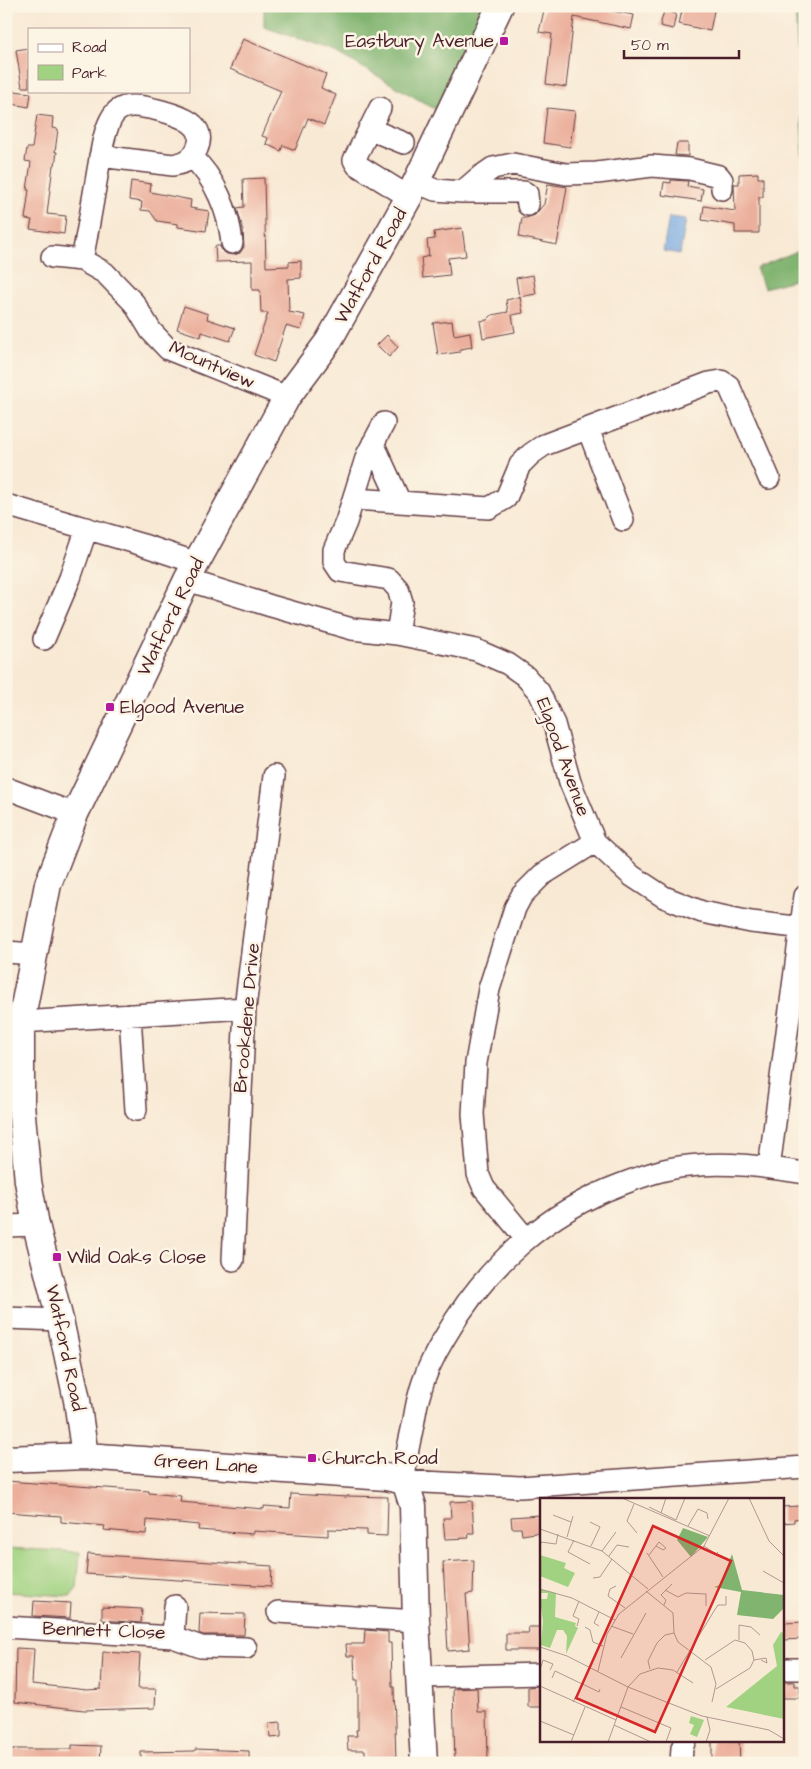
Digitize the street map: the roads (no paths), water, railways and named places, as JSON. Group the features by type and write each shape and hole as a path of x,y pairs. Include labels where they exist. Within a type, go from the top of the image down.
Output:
{"main road":[{"name":"Watford Road","path":"85,1456 77,1400 28,1182 21,1104 21,1022 48,884 76,814 192,572 287,397 328,342 413,190 500,6"},
{"name":"Green Lane","path":"6,1458 85,1456 386,1477 405,1482"},
{"path":"405,1482 413,1506 416,1621 424,1763"}],"street":[{"path":"82,260 100,156 111,118 123,108 140,105 178,115 188,120 196,128 198,135 198,146 192,158 186,162 173,165 100,156"},
{"path":"380,108 354,160 357,165 413,190 524,192 527,194 528,205"},
{"path":"369,129 404,144"},
{"path":"192,158 203,167 211,178 222,204 232,243"},
{"path":"462,192 493,168 513,164 566,174 598,173 652,166 690,169 719,176 722,180 722,189"},
{"name":"Mountview","path":"52,257 82,260 105,273 134,303 151,331 168,349 287,397"},
{"path":"354,499 489,508 506,498 520,466 531,454 544,445 709,383 720,381 729,386 769,478"},
{"path":"384,423 367,455 354,499 334,550 334,562 340,571 389,579 398,589 402,602 397,634"},
{"path":"588,429 624,520"},
{"path":"374,443 400,502"},
{"name":"Elgood Avenue","path":"6,505 87,528 271,606 352,629 397,634 476,650 508,664 525,676 539,692 554,724 570,782 595,842 632,876 664,897 702,912 751,922 802,927"},
{"path":"44,639 70,578 87,528"},
{"name":"Brookdene Drive","path":"233,1260 245,1008 274,776"},
{"path":"6,788 76,814"},
{"path":"526,1239 484,1188 478,1174 473,1114 476,1063 489,989 515,908 522,895 542,875 595,842"},
{"path":"769,1168 805,896"},
{"path":"6,952 34,954"},
{"path":"21,1022 245,1008"},
{"path":"130,1015 136,1110"},
{"path":"805,1173 728,1165 688,1166 637,1178 589,1198 566,1211 526,1239 503,1260 468,1300 440,1346 419,1395 404,1466 405,1482 520,1487 805,1467"},
{"path":"6,1226 36,1224"},
{"path":"6,1318 60,1320"},
{"name":"Bennett Close","path":"6,1627 173,1637 175,1606"},
{"path":"278,1612 416,1621"},
{"path":"6,1627 6,1638"},
{"path":"173,1637 201,1646 246,1648"},
{"path":"784,1669 805,1668"},
{"path":"420,1677 540,1674"},
{"path":"681,1763 684,1742"}],"water":[{"path":"669,217 686,219 680,254 663,251"}],"place":[{"name":"Eastbury Avenue","path":"504,41"},
{"name":"Elgood Avenue","path":"110,707"},
{"name":"Wild Oaks Close","path":"57,1257"},
{"name":"Church Road","path":"312,1458"}]}
